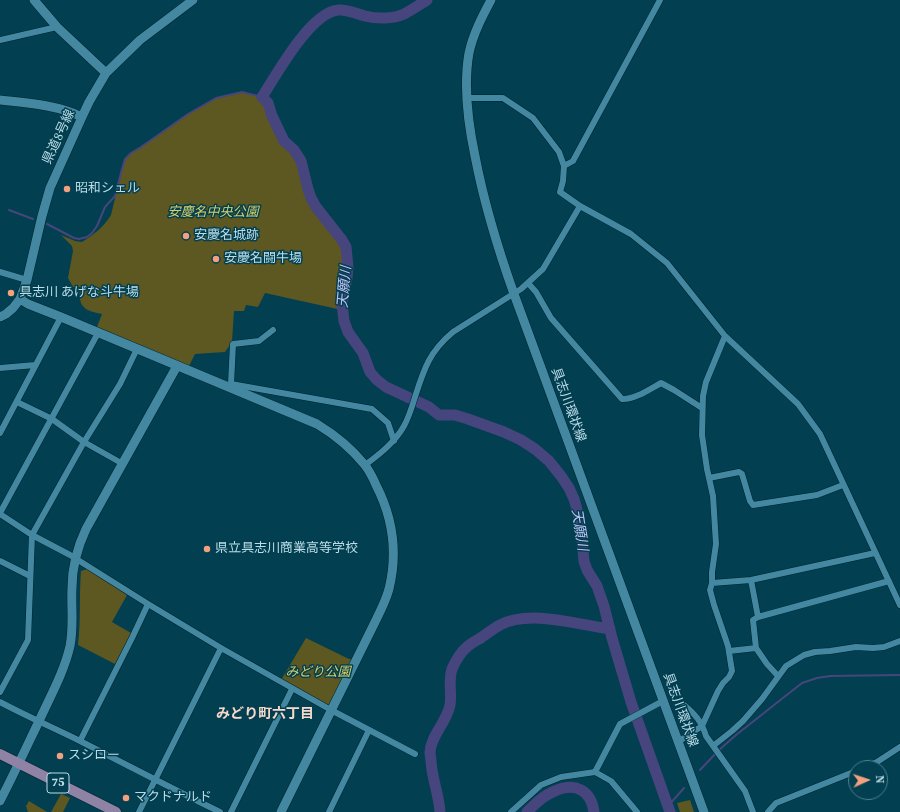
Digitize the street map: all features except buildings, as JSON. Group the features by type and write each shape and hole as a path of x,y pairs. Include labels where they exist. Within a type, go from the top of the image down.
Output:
{"main road":[{"path":"34,0 57,27 106,73"},
{"name":"県道8号線","path":"0,317 13,308 20,299 27,280 50,188 82,117 106,73 140,40 193,0"},
{"name":"具志川環状線","path":"491,0 473,40 467,73 466,98 472,144 488,215 514,294 704,812"},
{"path":"0,100 33,104 68,111 82,117"},
{"path":"20,299 28,304 177,366 230,386 317,424 336,436 365,465 381,494 390,519 392,531 393,567 388,591 383,606 281,812"},
{"path":"0,801 19,764 62,670 70,644 73,624 72,579 75,559 86,530 177,366"},
{"name":"75","path":"0,754 116,812"}],"street":[{"path":"564,166 572,160 660,0"},
{"path":"0,40 57,27"},
{"path":"466,98 503,98 532,118 559,152 564,166 563,181 560,192 580,206 631,234 667,263 725,336 798,404 820,434 900,605"},
{"path":"365,465 394,441 400,432 407,420 422,375 433,352 453,332 514,294 543,269 580,206"},
{"path":"0,272 27,280"},
{"path":"528,283 536,292 551,318 622,399 626,400 634,397 661,383 702,408"},
{"path":"0,433 61,317"},
{"path":"273,330 259,341 233,344 230,386 372,409 388,423 394,441"},
{"path":"98,333 0,514 32,535 75,559 221,648 331,710 415,754"},
{"path":"678,742 702,726 718,691 732,671 729,651 710,590 716,544 713,496 702,435 702,396 706,382 725,336"},
{"path":"0,692 28,640 32,535 84,442 120,384 137,349"},
{"path":"0,368 35,365"},
{"path":"17,402 52,419 84,442 123,464"},
{"path":"709,478 739,472 742,474 750,501 753,505 818,495 843,485"},
{"path":"712,583 751,580 875,553"},
{"path":"0,561 30,576"},
{"path":"751,580 758,617"},
{"path":"778,676 767,664 756,648 753,620 758,617 889,581"},
{"path":"80,741 148,604"},
{"path":"713,746 743,721 762,699 786,666 804,655 815,652 830,652 856,647 884,647 900,641"},
{"path":"139,812 221,648"},
{"path":"729,651 756,648"},
{"path":"231,812 292,688"},
{"path":"595,772 620,724 663,701"},
{"path":"0,702 220,812"},
{"path":"683,704 694,713 704,728 706,736 745,790 753,812"},
{"path":"329,812 370,730"},
{"path":"879,760 900,747"},
{"path":"511,812 541,786 561,777 595,772 611,782 637,812"},
{"path":"768,812 776,803 848,774"}],"green space":[{"name":"安慶名中央公園","path":"242,92 262,97 268,103 272,116 284,141 294,150 301,161 308,189 316,207 346,247 348,267 343,294 342,310 265,293 258,307 246,305 244,311 234,311 232,342 225,352 195,354 188,368 95,332 102,314 91,312 84,308 81,304 79,297 80,287 73,287 68,278 73,251 72,246 61,235 75,241 82,242 102,227 111,215 125,159 131,153 188,114 216,98"},
{"path":"87,569 127,595 112,622 131,633 115,664 78,645 81,571"},
{"name":"みどり公園","path":"306,638 349,659 357,659 331,710 281,680"},
{"path":"61,794 70,798 63,812 51,812"},
{"path":"690,800 694,812 680,812 677,803"},
{"path":"29,801 47,812 28,812 26,806"}],"waterway":[{"name":"天願川","path":"427,0 400,16 390,18 370,17 341,10 327,14 316,22 295,46 262,97 268,103 272,116 284,141 294,150 301,161 308,189 316,207 346,247 348,267 342,304 344,321 348,332 363,353 370,372 386,387 429,407 439,415 455,415 504,432 521,440 549,461 569,488 574,499 581,527 584,561 587,570 597,586 604,606 631,702 670,812"},
{"path":"47,224 74,238 79,239 87,237 97,226 105,207 115,196 125,159 131,153 188,114 216,98 242,92 262,97"},
{"path":"9,210 33,219"},
{"name":"天願川","path":"440,812 430,752 433,740 446,717 450,705 450,678 452,669 458,657 465,649 470,644 500,625 512,620 525,618 540,618 610,629"},
{"path":"700,770 736,735 802,683 817,678 830,676 900,675"},
{"name":"天願川","path":"527,812 547,795 562,788 569,787 586,793 592,804 594,812"},
{"path":"668,806 684,788"}],"place":[{"name":"昭和シェル","path":"67,189"},
{"name":"安慶名城跡","path":"186,236"},
{"name":"安慶名闘牛場","path":"216,259"},
{"name":"具志川 あげな斗牛場","path":"11,293"},
{"name":"県立具志川商業高等学校","path":"207,549"},
{"name":"スシロー","path":"60,756"},
{"name":"マクドナルド","path":"126,798"}],"district":[{"name":"みどり町六丁目","path":"265,714"}]}
